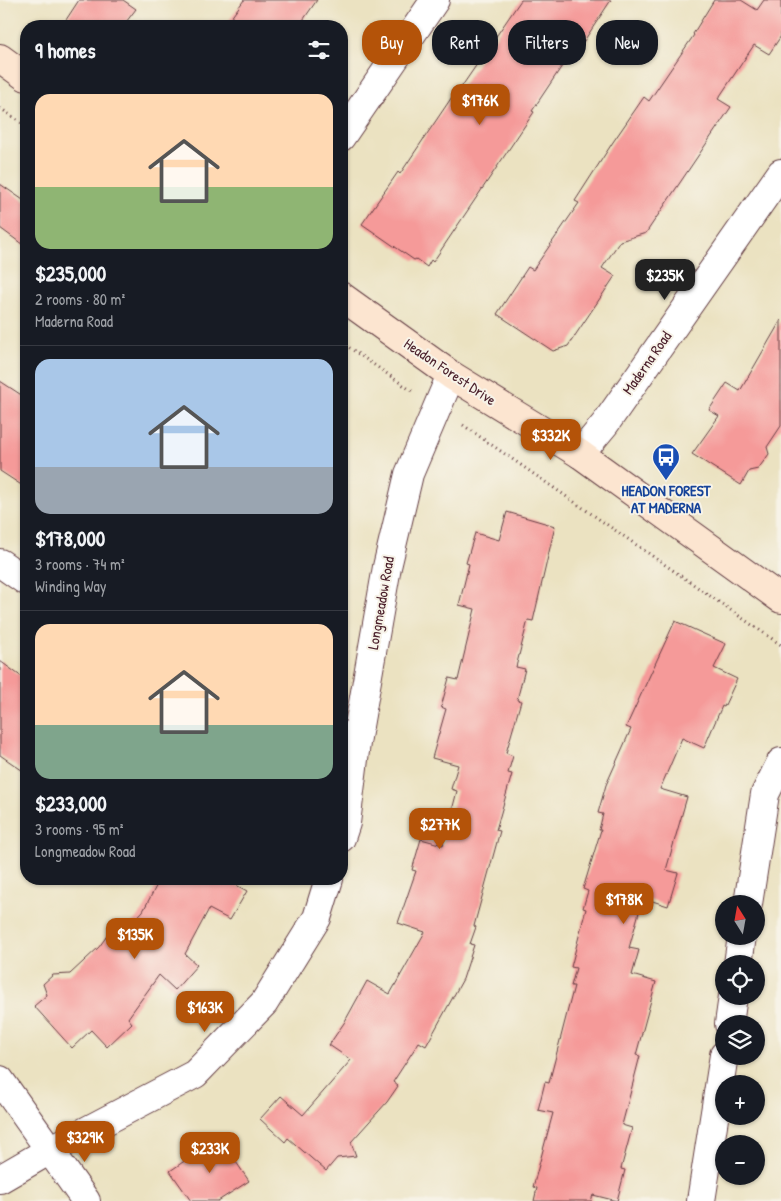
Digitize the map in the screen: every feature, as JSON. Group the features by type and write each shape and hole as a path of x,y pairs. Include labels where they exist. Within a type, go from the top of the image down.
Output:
{"street":[{"path":"348,127 435,0"},
{"path":"0,58 20,73"},
{"name":"Maderna Road","path":"580,454 605,424 781,172"},
{"name":"Headon Forest Drive","path":"348,301 451,375 580,454 781,599"},
{"name":"Longmeadow Road","path":"348,769 349,742 409,474 451,375"},
{"path":"0,562 20,576"},
{"path":"749,895 765,794 781,762"},
{"path":"0,1179 50,1150 194,1074 264,1003 317,918 327,885"},
{"path":"701,1201 723,1065"},
{"path":"0,1080 86,1201"}],"path":[{"path":"0,108 20,122"},
{"path":"348,347 781,645"}],"building":[{"path":"79,0 123,0 136,9 128,20 66,20"},
{"path":"244,0 317,0 303,20 229,20"},
{"path":"521,0 611,0 596,20 586,38 586,20 508,20 508,65 563,65 532,111 534,112 433,262 431,260 427,267 362,224 398,172 400,174 458,88 460,89 476,65 498,65 498,34"},
{"path":"714,0 741,0 757,10 764,0 781,0 781,36 769,54 754,45 718,99 731,107 646,233 620,241 602,268 615,276 568,346 553,351 497,314 528,267 533,270 579,203 575,201 613,142 644,97 649,101 694,35"},
{"path":"0,184 20,198 20,243 0,228"},
{"path":"781,320 781,426 767,447 769,454 758,469 749,471 741,485 692,454 719,416 709,410 727,383 740,391"},
{"path":"0,381 20,394 20,484 0,471"},
{"path":"507,512 555,526 533,621 528,620 516,667 525,669 517,700 521,701 506,753 513,756 508,773 512,774 496,830 500,831 470,944 474,945 463,979 426,1046 419,1042 393,1082 398,1086 387,1102 351,1142 356,1156 337,1158 326,1171 288,1138 285,1142 260,1119 281,1096 303,1115 351,1060 329,1045 344,1023 367,981 390,994 425,932 398,923 416,871 412,870 421,839 443,845 457,791 451,789 458,765 432,758 446,709 441,707 449,678 458,680 475,609 459,605 469,564 466,563 475,533 499,540"},
{"path":"675,621 726,644 714,668 737,679 724,707 722,706 704,748 682,738 660,789 687,797 666,870 678,873 668,906 643,898 629,948 639,950 632,975 656,982 636,1055 640,1056 622,1125 632,1128 621,1169 625,1170 617,1201 593,1195 591,1201 534,1201 537,1188 533,1187 553,1113 538,1110 545,1082 549,1083 574,986 571,986 576,968 571,967 586,909 583,908 588,891 583,889 601,830 599,830 603,814 598,813 606,785 631,729 626,727"},
{"path":"0,661 20,676 20,769 0,755"},
{"path":"157,885 236,885 247,891 230,920 209,909 185,954 197,965 175,990 159,975 128,1018 132,1023 107,1047 91,1030 72,1048 34,1006 47,995 43,984 53,975 70,974 99,947 114,926 125,930 143,911"},
{"path":"219,1137 249,1181 218,1201 191,1201 170,1171"}],"place":[{"name":"HEADON FOREST AT MADERNA","path":"666,481"}]}
